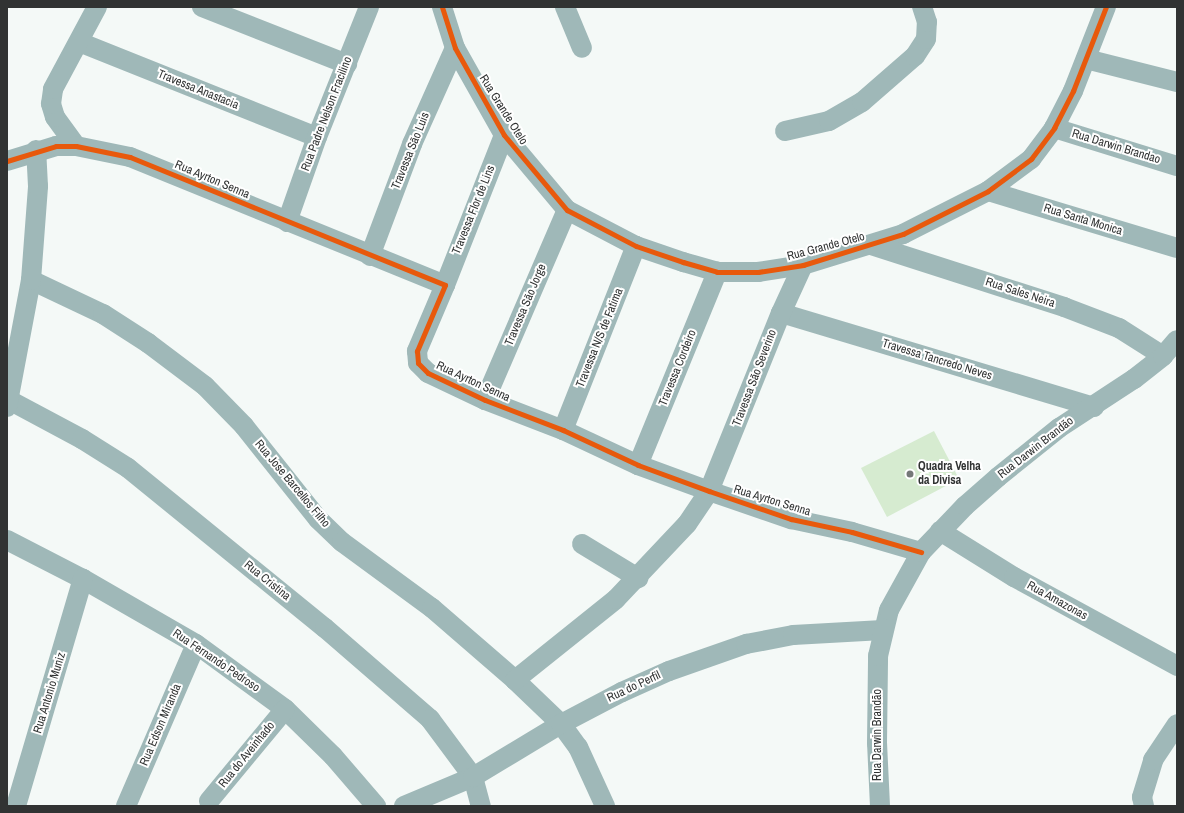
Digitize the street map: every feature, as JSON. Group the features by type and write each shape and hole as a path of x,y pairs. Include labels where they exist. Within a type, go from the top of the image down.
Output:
{"street":[{"path":"76,146 55,117 51,104 53,89 97,7"},
{"path":"202,7 347,64"},
{"name":"Rua Padre Nelson Fracilino","path":"287,222 317,137 369,7"},
{"name":"Rua Grande Otelo","path":"442,7 456,48 504,135 567,210 636,246 717,272 758,272 803,265 871,245 903,234 988,191 1031,159 1054,128 1086,59 1106,7"},
{"path":"565,7 582,48"},
{"path":"786,131 829,120 862,102 915,56 926,39 927,22 922,7"},
{"name":"Travessa Anastacia","path":"79,42 317,137"},
{"name":"Travessa Sāo Luis","path":"370,256 412,144 456,48"},
{"path":"1086,59 1177,82"},
{"name":"Rua Darwin Brandao","path":"1054,128 1177,166"},
{"name":"Travessa Flor de Lins","path":"445,285 504,135"},
{"name":"Rua Ayrton Senna","path":"7,161 36,150 76,146 130,157 370,256 445,285 417,351 418,363 428,373 485,400 563,430 638,465 709,491 791,520 852,532 921,552"},
{"path":"8,404 31,280 38,186 36,150"},
{"name":"Rua Santa Monica","path":"988,191 1177,248"},
{"name":"Travessa Sāo Jorge","path":"485,400 567,210"},
{"name":"Rua Sales Neira","path":"871,245 1064,307 1119,328 1163,356"},
{"name":"Travessa N/S de Fatima","path":"563,430 636,246"},
{"name":"Travessa Sāo Severino","path":"515,680 616,599 638,578 687,524 709,491 781,312 803,265"},
{"name":"Travessa Cordeiro","path":"638,465 717,272"},
{"name":"Rua Jose Barcellos Filho","path":"31,280 103,314 148,343 205,386 244,426 318,519 342,542 432,608 515,680 561,724 578,747 605,806"},
{"name":"Travessa Tancredo Neves","path":"781,312 1094,407"},
{"name":"Rua Darwin Brandão","path":"880,806 877,743 878,656 883,630 897,592 921,552 998,477 1059,428 1094,407 1163,356 1177,340"},
{"name":"Rua Cristina","path":"8,404 82,439 128,468 325,628 430,719 473,777 481,806"},
{"name":"Rua Amazonas","path":"940,532 1045,595 1177,666"},
{"name":"Rua Fernando Pedroso","path":"7,540 84,579 196,644 285,709 333,756 376,806"},
{"path":"582,544 638,578"},
{"name":"Rua Antonio Muniz","path":"16,806 84,579"},
{"name":"Rua do Perfil","path":"404,806 473,777 561,724 622,692 662,674 746,644 793,635 883,630"},
{"name":"Rua Edson Miranda","path":"126,806 196,644"},
{"name":"Rua do Aveinhado","path":"209,802 285,709"},
{"path":"1144,806 1142,798 1153,760 1177,724"}],"green space":[{"name":"Quadra Velha da Divisa","path":"934,431 959,479 887,517 861,468"}],"cycle path":[{"path":"442,7 455,48 504,135 567,210 636,246 717,272 758,272 803,265 903,234 988,191 1031,159 1054,128 1073,91 1106,7"},
{"path":"7,161 56,146 76,146 130,157 445,285 417,351 418,363 428,373 485,400 563,430 638,465 709,491 791,519 852,532 921,552"}],"place":[{"name":"Quadra Velha da Divisa","path":"910,474"}]}
